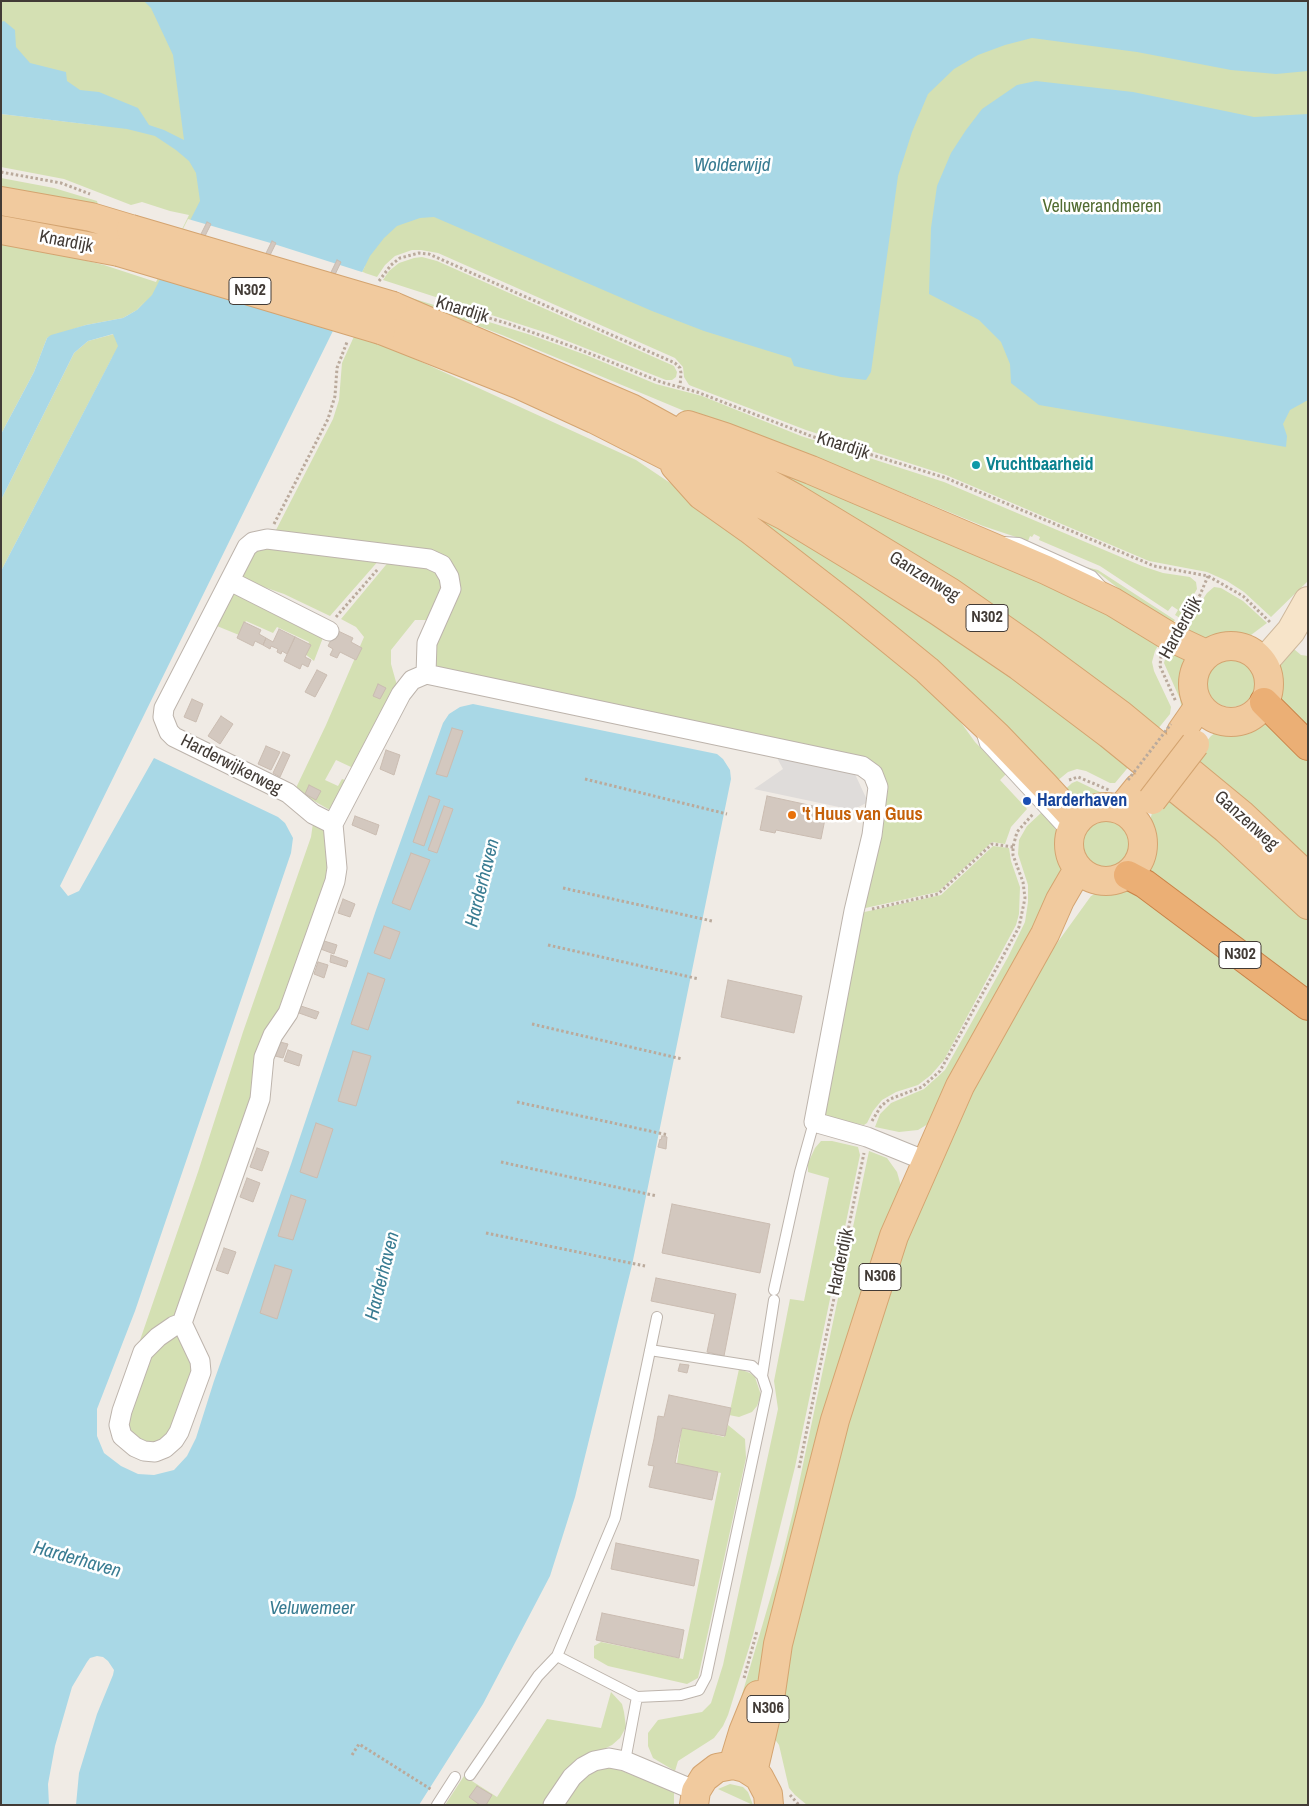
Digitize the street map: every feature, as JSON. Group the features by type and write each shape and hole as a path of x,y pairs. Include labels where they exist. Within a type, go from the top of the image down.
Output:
{"highway":[{"path":"1264,702 1308,746"},
{"name":"N302","path":"1128,875 1145,884 1172,903 1308,1006"}],"main road":[{"name":"Knardijk","path":"1,201 91,218 125,240 381,330 520,385 664,454"},
{"name":"Knardijk","path":"1,230 125,240 393,306 631,408"},
{"name":"N302","path":"631,408 726,437 794,463 985,544 1113,602 1172,638 1206,654"},
{"name":"Ganzenweg","path":"631,408 803,503 950,592 1121,715 1241,814 1308,877"},
{"name":"N302","path":"664,454 701,495 749,529 871,623 927,670 976,715 1044,785 1073,828"},
{"name":"Ganzenweg","path":"664,454 785,516 938,611 1019,666 1109,734 1212,817 1308,905"},
{"path":"1256,656 1278,618 1307,602"},
{"path":"1256,656 1291,631 1307,602"},
{"path":"1129,816 1140,789 1188,721 1194,698 1192,679 1194,670 1206,654 1217,648 1230,645 1256,656 1268,672 1269,682 1264,702 1252,716 1235,722 1188,721"},
{"path":"1101,807 1111,807 1129,816 1142,831 1144,850 1141,860 1128,875 1111,881 1086,874 1073,861 1069,851 1073,828 1084,814 1101,807"},
{"name":"N306","path":"743,1769 768,1709 768,1636 894,1236 960,1086 1045,934 1072,909 1086,874"},
{"path":"695,1798 704,1778 710,1772 725,1766 743,1769 764,1783 769,1805"}],"street":[{"name":"Harderwijkerweg","path":"332,824 313,814 288,793 174,737 163,717 164,708 247,547 253,542 266,539 389,555 436,562 442,565 451,583 449,595 427,643 426,674"},
{"path":"230,581 327,630"},
{"path":"182,1323 158,1337 143,1352 122,1410 119,1425 122,1436 135,1447 144,1451 155,1452 165,1448 174,1440 179,1432 201,1372 200,1361 182,1323 260,1098 264,1057 273,1035 288,1013 335,881 336,868 332,824 401,694 412,680 426,674 862,766 873,774 878,787 872,835 854,911 814,1122 867,1137 926,1162"},
{"path":"553,1805 572,1777 583,1767 594,1761 609,1758 625,1761 695,1798"}],"lane":[{"path":"762,1376 774,1295 800,1172 814,1122"},
{"path":"470,1775 538,1676 557,1656 615,1518 657,1317"},
{"path":"557,1656 637,1697 681,1695 699,1690 706,1677 767,1391 762,1376 752,1366 650,1350"},
{"path":"625,1761 637,1697"},
{"path":"439,1801 455,1777"}],"path":[{"path":"1,172 61,183 96,196"},
{"name":"Knardijk","path":"449,306 576,348 661,382 697,392 811,436 946,478 1154,566 1208,576 1242,596 1273,624"},
{"path":"327,630 389,555"},
{"name":"Harderdijk","path":"1188,721 1160,666 1160,657 1200,595 1208,576"},
{"path":"1140,789 1188,721"},
{"path":"585,779 728,814"},
{"name":"Harderdijk","path":"796,1476 867,1137 874,1117 881,1106 890,1099 922,1087 940,1071 1019,927 1025,898 1023,882 1013,847 992,844 938,894 863,911 854,911"},
{"path":"564,888 712,921"},
{"path":"548,945 700,979"},
{"path":"532,1024 682,1059"},
{"path":"517,1102 668,1134"},
{"path":"501,1162 657,1196"},
{"path":"486,1233 645,1266"},
{"path":"743,1682 768,1636"},
{"path":"352,1755 359,1744 439,1801"}],"green space":[{"name":"Veluwerandmeren","path":"1,1 1308,1 1308,581 1271,617 1244,592 1227,581 1207,572 1149,561 946,475 806,430 689,385 684,377 683,367 675,358 438,253 421,250 412,250 395,256 385,265 377,277 362,272 365,266 112,358 1,571 1,500 74,353 88,341 114,334 136,310 123,318 86,325 47,338 34,372 1,434 1,240 104,265 156,282 189,215 142,202 131,205 64,179 1,167 1,114 103,126 1,111"},
{"path":"1,178 54,188 97,201 98,205 1,191"},
{"path":"422,257 437,261 674,366 677,372 676,377 672,380 666,380 547,333 383,280 389,271 399,263"},
{"path":"405,296 531,335 656,384 702,396 801,436 944,482 1142,566 1163,573 1190,577 1196,582 1197,589 1180,618 1175,615 1178,610 1172,606 1168,611 1100,566 1039,540 1040,537 1034,534 1032,537 1030,536 1028,541 983,526 852,472 799,456 725,428 502,335 405,298"},
{"path":"356,332 636,460 697,501 929,678 975,742 1006,774 1000,780 1027,809 1011,827 1005,844 992,842 938,892 861,909 880,770 873,762 439,671 431,662 450,568 275,532 333,419 339,400 342,363"},
{"path":"721,439 1163,637 1155,651 1152,662 1154,671 1171,707 1170,714 1157,730"},
{"path":"706,486 746,507 953,634 1131,764 1115,783 1110,783 1086,771 1077,769 1068,772 1052,785"},
{"path":"255,547 380,559 330,616 284,594 238,578"},
{"path":"390,560 432,564 445,575 434,620 415,620 391,650 391,664 398,689 357,769 350,771 351,767 336,760 325,780 338,786 342,779 345,780 347,777 353,780 335,813 295,790 326,725 364,637 356,627 341,619"},
{"path":"1086,567 1098,570 1175,620 1169,628 1100,574"},
{"path":"1214,587 1221,588 1243,601 1267,623 1251,635 1242,638 1224,638 1207,642 1179,635 1207,593"},
{"path":"236,588 324,635 314,661 305,654 309,642 277,627 273,633 246,621 239,635 212,624"},
{"path":"1174,644 1194,658 1187,674 1187,700 1182,711 1180,699 1164,663"},
{"path":"1288,644 1301,655 1308,656 1308,737 1276,700 1276,664"},
{"path":"1226,659 1236,659 1248,666 1255,678 1255,688 1248,700 1236,707 1226,707 1218,703 1211,696 1207,688 1207,678 1211,670 1218,663"},
{"path":"1264,713 1308,752 1308,858 1192,758 1216,732 1247,725"},
{"path":"1077,781 1102,793 1118,794 1112,799 1092,803 1081,809 1060,794"},
{"path":"1165,792 1256,871 1308,920 1308,999 1142,872 1150,855 1150,821 1152,813"},
{"path":"1042,812 1060,836 1064,873 928,1124 918,1130 899,1132 875,1127 880,1114 891,1103 924,1089 945,1070 1008,957 1025,922 1028,902 1028,885 1018,854 1019,840 1027,826"},
{"path":"1101,821 1111,821 1123,828 1130,840 1130,850 1123,862 1111,869 1101,869 1093,865 1086,858 1082,850 1082,840 1086,832 1093,825"},
{"path":"313,823 327,830 331,872 257,1081 183,1311 138,1346 198,1172 243,1032 311,837"},
{"path":"993,846 1009,848 1011,861 1020,887 1019,914 1016,925 944,1060 931,1075 918,1085 896,1092 882,1100 864,1125 829,1119 825,1116 821,1104 860,913 941,895"},
{"path":"1129,887 1308,1013 1308,1805 807,1805 789,1788 779,1745 774,1738 786,1653 835,1459 903,1247 970,1094 1047,957 1091,896 1100,891"},
{"path":"821,1141 832,1141 858,1147 860,1155 795,1467 753,1635 728,1715 714,1738 678,1761 675,1771 653,1758 648,1746 648,1733 658,1720 702,1712 711,1703 723,1665 778,1409 774,1381 790,1299 804,1301 829,1178 808,1172 808,1163 815,1148"},
{"path":"869,1151 887,1158 897,1172 901,1186 767,1654 741,1727 734,1722 780,1565 793,1512"},
{"path":"179,1335 196,1363 174,1430 154,1446 140,1445 125,1431 147,1352 157,1343"},
{"path":"739,1369 755,1377 761,1395 757,1406 752,1412 739,1417 729,1415"},
{"path":"728,1425 745,1439 746,1458 698,1678 687,1684 608,1666 594,1658 594,1646 601,1642 683,1659 721,1473 677,1464 682,1427 724,1437"},
{"path":"611,1692 622,1704 624,1712 626,1727 620,1738 612,1745 574,1764 544,1805 445,1805 464,1776 497,1797 547,1719 601,1728"},
{"path":"609,1766 674,1791 674,1805 559,1805 583,1774"},
{"path":"730,1784 743,1787 748,1792 753,1805 718,1789"}],"shaded area":[{"path":"776,756 854,772 868,802 853,810 754,789 783,769"}],"water":[{"name":"Veluwemeer","path":"144,1 1308,1 1308,71 1276,74 1231,70 1137,52 1032,38 978,55 954,69 928,94 912,132 898,176 871,372 866,380 841,377 794,366 791,358 704,331 652,311 434,217 420,218 397,226 384,238 370,256 284,430 60,886 68,896 79,891 154,758 278,817 285,823 293,838 291,853 135,1311 97,1409 97,1436 104,1453 121,1466 138,1474 154,1475 174,1470 187,1456 196,1438 214,1381 291,1164 376,910 443,723 449,714 460,707 473,704 717,754 723,759 730,770 731,779 632,1265 575,1497 550,1576 483,1704 419,1805 76,1805 79,1773 97,1714 114,1670 108,1661 103,1657 97,1656 90,1658 72,1687 55,1746 48,1784 49,1805 1,1805 1,571 118,346 113,334 88,341 74,353 1,500 1,434 34,372 47,338 51,335 86,325 123,318 137,310 152,295 200,201 196,173 189,161 155,136 127,129 1,114 1,22 4,21 15,30 16,47 30,63 66,72 67,81 80,90 99,92 138,108 149,125 184,140 173,55 151,8"},
{"path":"1036,81 1133,92 1254,117 1308,114 1308,400 1290,410 1283,424 1287,436 1286,447 1039,405 1011,383 1010,364 1001,342 979,320 929,294 931,228 937,186 951,153 982,109 1017,85"}],"pier":[{"path":"188,219 365,273 338,328 160,274"}],"building":[{"path":"207,222 211,224 181,284 177,282"},
{"path":"272,241 276,243 246,304 242,302"},
{"path":"337,260 341,262 312,323 307,321"},
{"path":"244,622 261,630 259,634 266,638 263,645 255,641 253,646 237,638"},
{"path":"279,629 295,637 287,654 282,651 281,654 277,652 278,649 271,646 270,649 263,645 266,638 273,642"},
{"path":"336,630 353,638 351,642 362,648 356,660 340,652 337,658 330,655 333,649 328,646"},
{"path":"295,637 311,645 305,657 311,660 308,667 302,664 300,669 284,661"},
{"path":"317,670 327,675 315,697 305,692"},
{"path":"378,684 386,688 380,699 373,696"},
{"path":"192,699 203,704 196,722 184,717"},
{"path":"221,716 233,724 220,744 208,736"},
{"path":"452,728 463,731 447,777 436,774"},
{"path":"266,746 280,752 271,770 258,764"},
{"path":"386,750 400,755 394,775 380,769"},
{"path":"283,752 290,755 280,777 273,773"},
{"path":"309,785 321,791 316,800 305,794"},
{"path":"429,796 440,800 424,846 413,842"},
{"path":"767,796 827,809 821,839 776,830 775,833 760,830"},
{"path":"444,806 453,809 437,853 428,850"},
{"path":"355,816 379,825 376,835 352,825"},
{"path":"411,853 430,860 410,910 392,903"},
{"path":"343,899 355,904 350,917 338,913"},
{"path":"384,926 400,932 390,959 374,953"},
{"path":"321,940 337,945 334,954 318,948"},
{"path":"331,955 348,961 346,967 330,962"},
{"path":"318,962 328,965 324,978 314,974"},
{"path":"368,973 385,979 368,1030 351,1024"},
{"path":"728,980 802,996 794,1033 721,1017"},
{"path":"301,1006 319,1012 316,1019 299,1013"},
{"path":"280,1042 288,1044 283,1058 275,1056"},
{"path":"288,1050 302,1055 299,1066 284,1061"},
{"path":"353,1051 371,1056 356,1106 338,1101"},
{"path":"316,1123 333,1129 317,1178 300,1172"},
{"path":"662,1136 667,1137 666,1149 658,1147"},
{"path":"257,1148 269,1152 262,1171 250,1167"},
{"path":"247,1178 260,1183 253,1202 240,1197"},
{"path":"291,1195 306,1200 293,1240 278,1236"},
{"path":"672,1204 770,1224 760,1273 662,1253"},
{"path":"224,1248 236,1252 228,1274 216,1270"},
{"path":"275,1265 292,1270 277,1319 260,1313"},
{"path":"656,1278 736,1294 724,1356 707,1352 715,1314 651,1301"},
{"path":"680,1364 689,1365 687,1373 678,1371"},
{"path":"669,1395 731,1408 725,1436 682,1428 675,1463 718,1472 712,1500 649,1487 654,1466 648,1465 658,1416 664,1417"},
{"path":"616,1543 699,1560 694,1586 611,1569"},
{"path":"602,1613 684,1630 679,1658 596,1640"},
{"path":"477,1786 492,1795 486,1805 480,1805 469,1797"}],"place":[{"name":"Vruchtbaarheid","path":"976,465"},
{"name":"Harderhaven","path":"1027,801"},
{"name":"'t Huus van Guus","path":"792,815"}],"water label":[{"name":"Wolderwijd","path":"732,166"}]}
